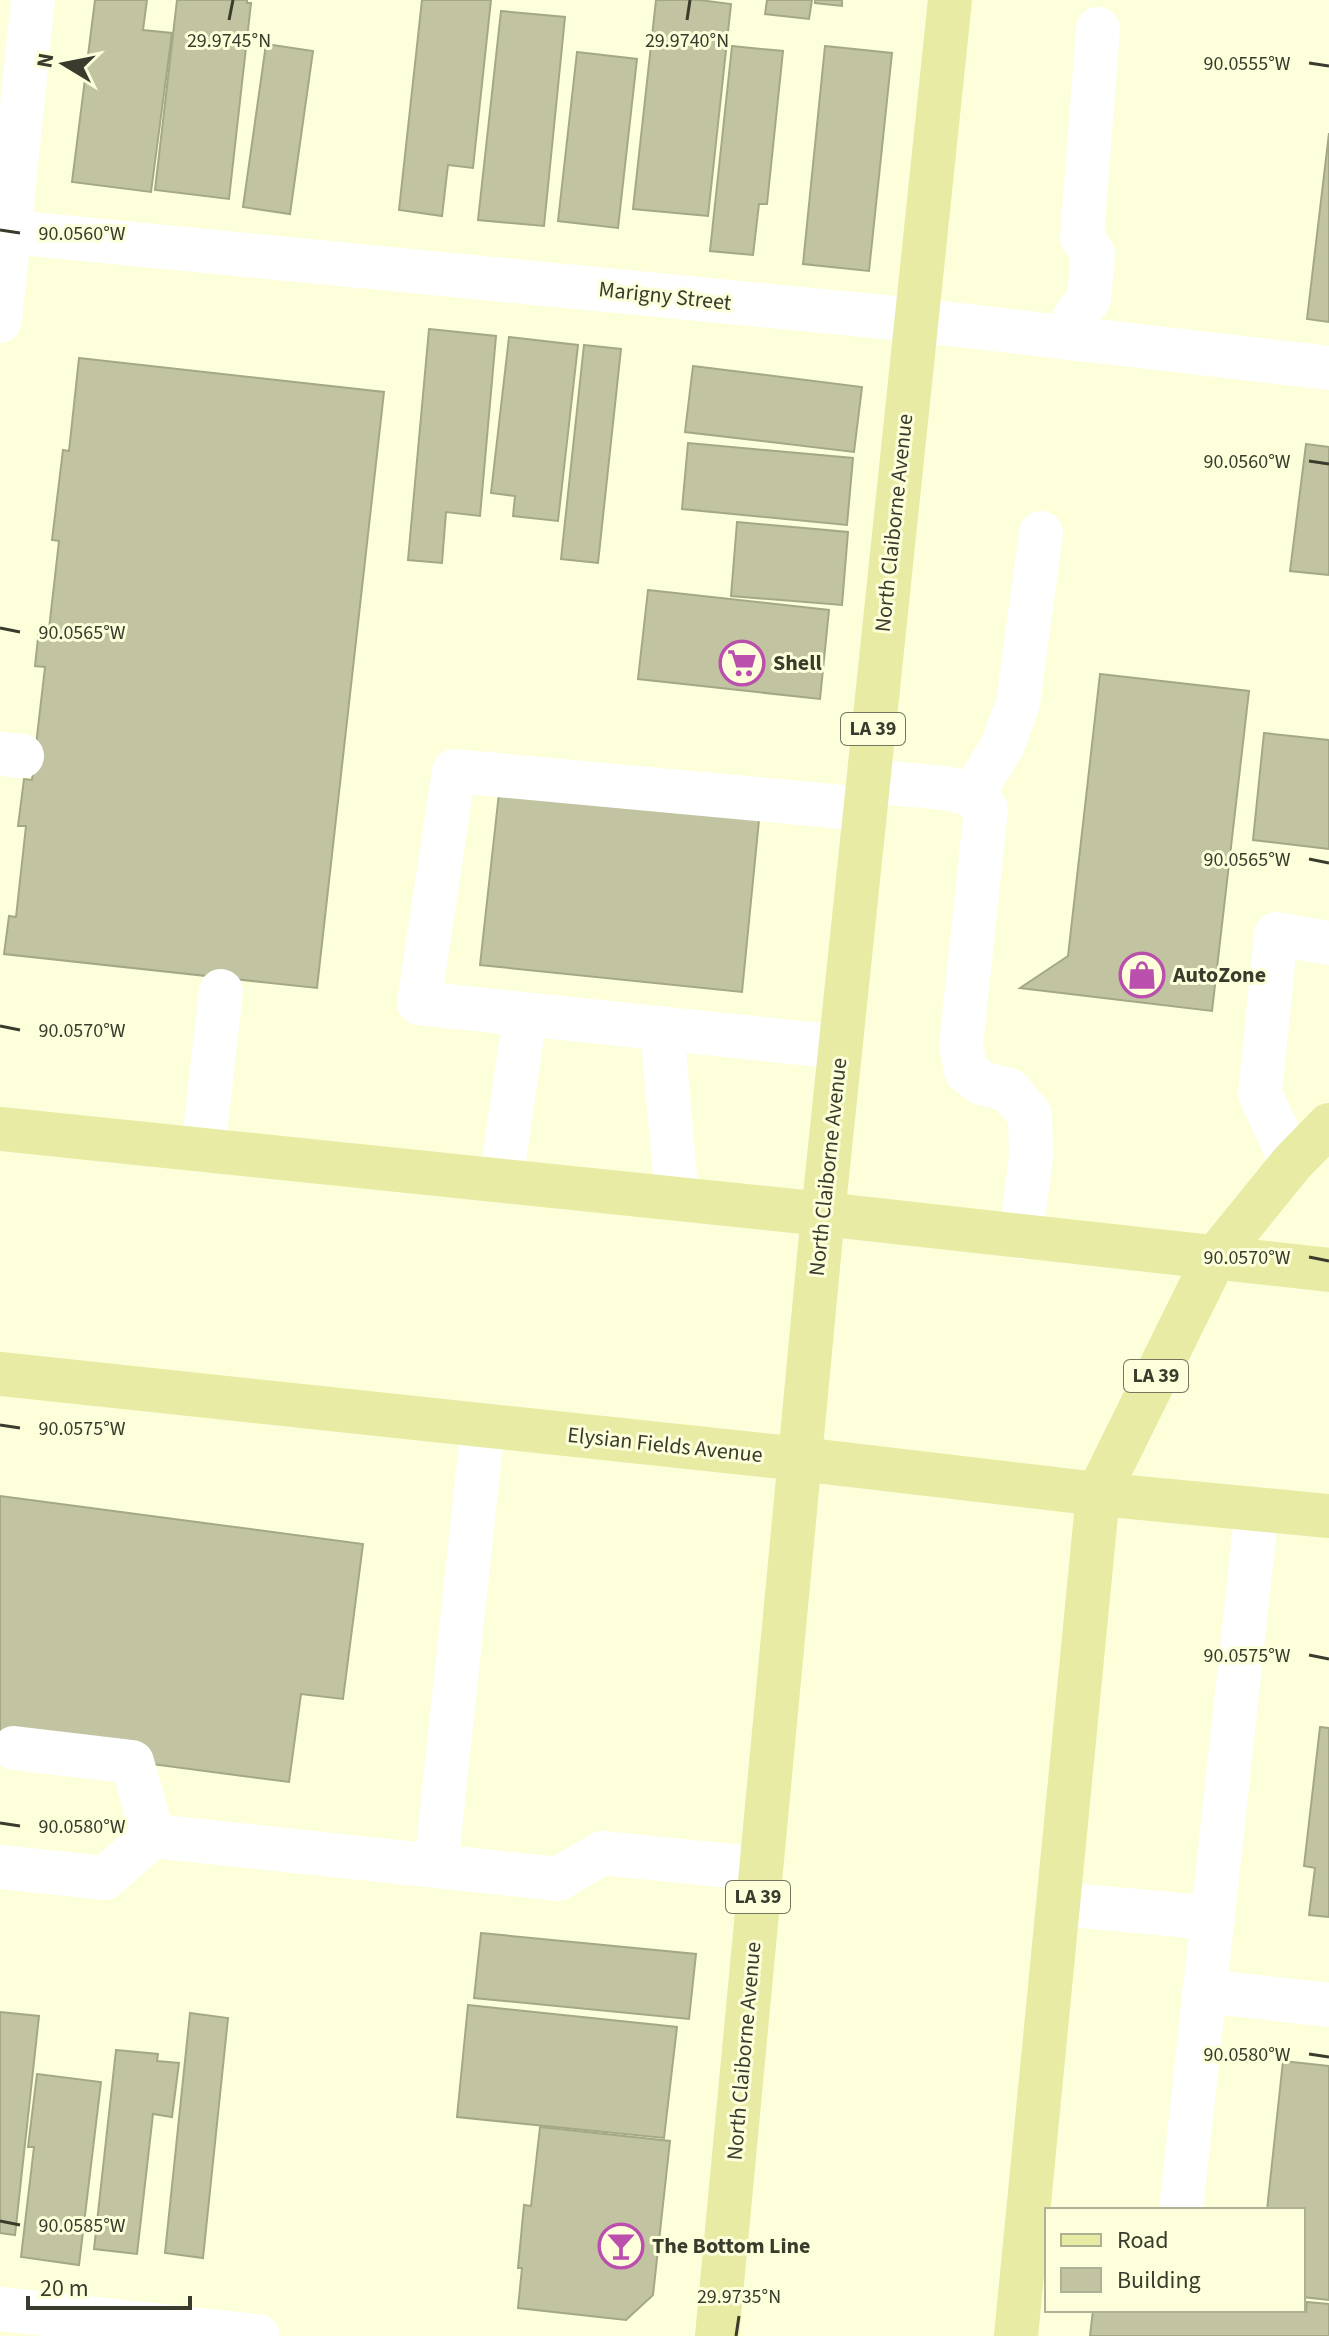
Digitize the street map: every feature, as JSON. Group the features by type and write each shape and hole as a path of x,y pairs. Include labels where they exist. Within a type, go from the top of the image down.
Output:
{"main road":[{"name":"North Claiborne Avenue","path":"717,2336 823,1214 950,0"},
{"name":"LA 39","path":"1016,2336 1037,2234 1059,1904 1098,1494 1214,1259 1292,1163 1329,1125"},
{"path":"0,1129 677,1198 1329,1270"},
{"name":"Elysian Fields Avenue","path":"0,1374 800,1459 1098,1494 1329,1516"}],"street":[{"path":"0,321 5,231 33,0"},
{"path":"1074,327 1063,302 1068,249 1082,237 1098,29"},
{"name":"Marigny Street","path":"5,231 915,320 1074,327 1329,368"},
{"path":"972,795 1002,747 1018,703 1041,533"},
{"path":"840,1047 419,1003 454,771 866,795 946,788 972,795 986,809 961,1045 966,1071 981,1083 1009,1090 1030,1115 1031,1156 1021,1237"},
{"path":"1292,1163 1260,1094 1276,934 1329,943"},
{"path":"203,1150 221,991"},
{"path":"501,1181 525,1015"},
{"path":"662,1028 677,1198"},
{"path":"436,1866 483,1425"},
{"path":"1181,2208 1257,1509"},
{"path":"14,1748 132,1762 153,1836"},
{"path":"0,1867 105,1878 153,1836 558,1879 602,1853 761,1869"},
{"path":"1059,1904 1213,1918"},
{"path":"1204,1991 1329,2005"},
{"path":"0,2309 258,2336"}],"building":[{"path":"95,0 147,0 143,30 172,33 151,192 72,182"},
{"path":"177,0 247,0 251,3 229,199 155,190"},
{"path":"422,0 491,0 473,168 448,165 442,216 399,210"},
{"path":"656,0 731,4 708,216 633,209"},
{"path":"767,0 812,0 809,19 765,14"},
{"path":"815,0 842,0 842,6 815,3"},
{"path":"501,11 565,17 544,226 478,220"},
{"path":"266,44 313,51 290,214 243,207"},
{"path":"732,46 783,51 767,204 759,204 753,255 710,251"},
{"path":"825,46 892,53 869,271 803,264"},
{"path":"577,52 637,59 618,228 558,221"},
{"path":"1329,133 1329,322 1307,319"},
{"path":"429,329 496,336 480,516 446,512 442,563 408,560"},
{"path":"509,337 578,345 558,521 513,516 515,496 491,493"},
{"path":"584,345 621,349 598,563 561,559"},
{"path":"79,358 384,392 317,988 4,954 9,916 16,917 26,826 18,826 24,779 32,780 45,667 35,666 39,628 49,629 59,541 52,540 63,450 69,451"},
{"path":"693,366 862,387 854,452 685,432"},
{"path":"688,443 853,458 847,525 682,509"},
{"path":"1306,444 1329,447 1329,575 1290,571"},
{"path":"737,522 848,532 842,605 731,596"},
{"path":"648,590 829,610 820,699 638,679"},
{"path":"1100,674 1249,691 1212,1011 1020,988 1068,956"},
{"path":"1264,733 1329,740 1329,849 1253,840"},
{"path":"499,793 759,820 742,992 480,965"},
{"path":"0,1496 363,1544 343,1699 301,1694 289,1782 0,1744"},
{"path":"1320,1727 1329,1728 1329,1917 1309,1915 1315,1868 1304,1866"},
{"path":"481,1933 696,1954 689,2019 474,1998"},
{"path":"468,2005 677,2027 664,2138 457,2117"},
{"path":"0,2012 39,2016 15,2235 0,2233"},
{"path":"190,2013 228,2018 203,2258 165,2253"},
{"path":"116,2050 158,2054 157,2061 179,2063 172,2117 153,2114 137,2254 94,2249"},
{"path":"1283,2061 1329,2066 1329,2300 1305,2297 1305,2208 1267,2208"},
{"path":"37,2074 101,2082 79,2265 21,2257 34,2147 28,2147"},
{"path":"540,2127 670,2141 653,2295 626,2320 518,2308 524,2205 531,2206"},
{"path":"1307,2302 1329,2304 1329,2336 1090,2336 1093,2312 1306,2312"}],"place":[{"name":"Shell","path":"742,663"},
{"name":"AutoZone","path":"1142,975"},
{"name":"The Bottom Line","path":"621,2246"}]}
